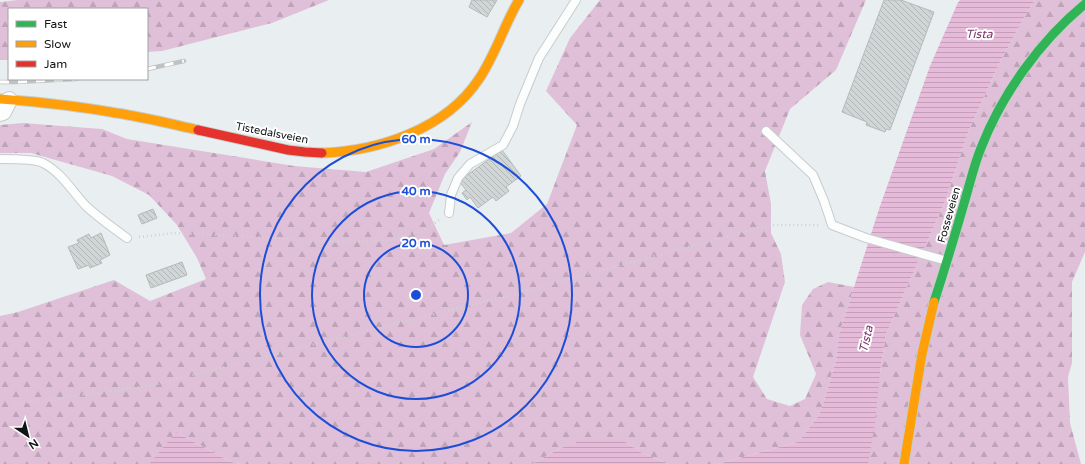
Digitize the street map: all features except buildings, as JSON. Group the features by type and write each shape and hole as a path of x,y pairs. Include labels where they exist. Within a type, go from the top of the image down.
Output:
{"main road":[{"name":"Tistedalsveien","path":"5,99 92,108 311,153 362,149 388,143 431,124 453,108 467,95 481,79 507,22 519,0"},
{"name":"Fosseveien","path":"904,464 922,354 932,307 980,149 994,117 1026,66 1068,18 1085,4"}],"street":[{"path":"0,113 3,112 5,99"}],"lane":[{"path":"450,213 451,195 458,178 470,164 503,145 513,126 520,104 539,58 576,0"},
{"path":"766,131 813,175 832,225 866,238 947,261"},
{"path":"0,159 42,162 61,177 85,204 103,221 127,238"}],"path":[{"path":"127,238 174,233 341,242 390,240 423,231 450,213"},
{"path":"15,404 149,386 514,294 769,225 832,225"}],"green space":[{"path":"18,0 329,0 272,23 162,51 148,52 148,8 8,8 8,60 0,60 0,2"},
{"path":"600,0 866,0 836,70 790,109 765,171 771,204 771,233 781,254 785,282 753,377 767,399 790,406 805,399 816,374 800,335 802,305 813,289 828,282 854,287 839,334 836,360 819,415 798,442 718,464 668,464 642,453 621,439 559,449 532,464 240,464 231,462 176,432 150,464 0,464 0,316 18,312 114,280 150,301 206,279 197,258 177,225 149,195 112,176 31,153 0,153 0,125 22,123 102,129 127,139 294,166 366,172 434,149 472,122 460,152 445,174 429,213 444,245 511,233 547,204 577,125 546,91 570,38"},
{"path":"1035,0 1085,0 1085,252 1072,282 1072,363 1068,377 1070,423 1081,464 859,464 880,372 886,334 944,204 969,130 999,64"}],"water":[{"name":"Tista","path":"960,0 1035,0 999,64 969,130 944,204 886,334 880,372 875,424 868,464 718,464 798,442 819,415 836,360 839,334 879,209 930,66"},
{"path":"176,432 231,462 240,464 146,464 150,463"},
{"path":"586,439 621,439 642,453 668,464 532,464 559,449"}],"railway":[{"path":"148,69 184,61"},
{"path":"0,82 56,80"}],"traffic: fast":[{"path":"934,302 976,161 1000,108 1011,88 1038,52 1068,19 1085,4"}],"traffic: slow":[{"path":"322,153 366,148 388,142 410,134 430,124 449,111 465,96 479,79 490,60 519,0"},
{"path":"0,99 58,104 147,119 198,130"},
{"path":"904,464 922,354 934,302"}],"traffic: jam":[{"path":"198,130 288,150 322,153"}]}
